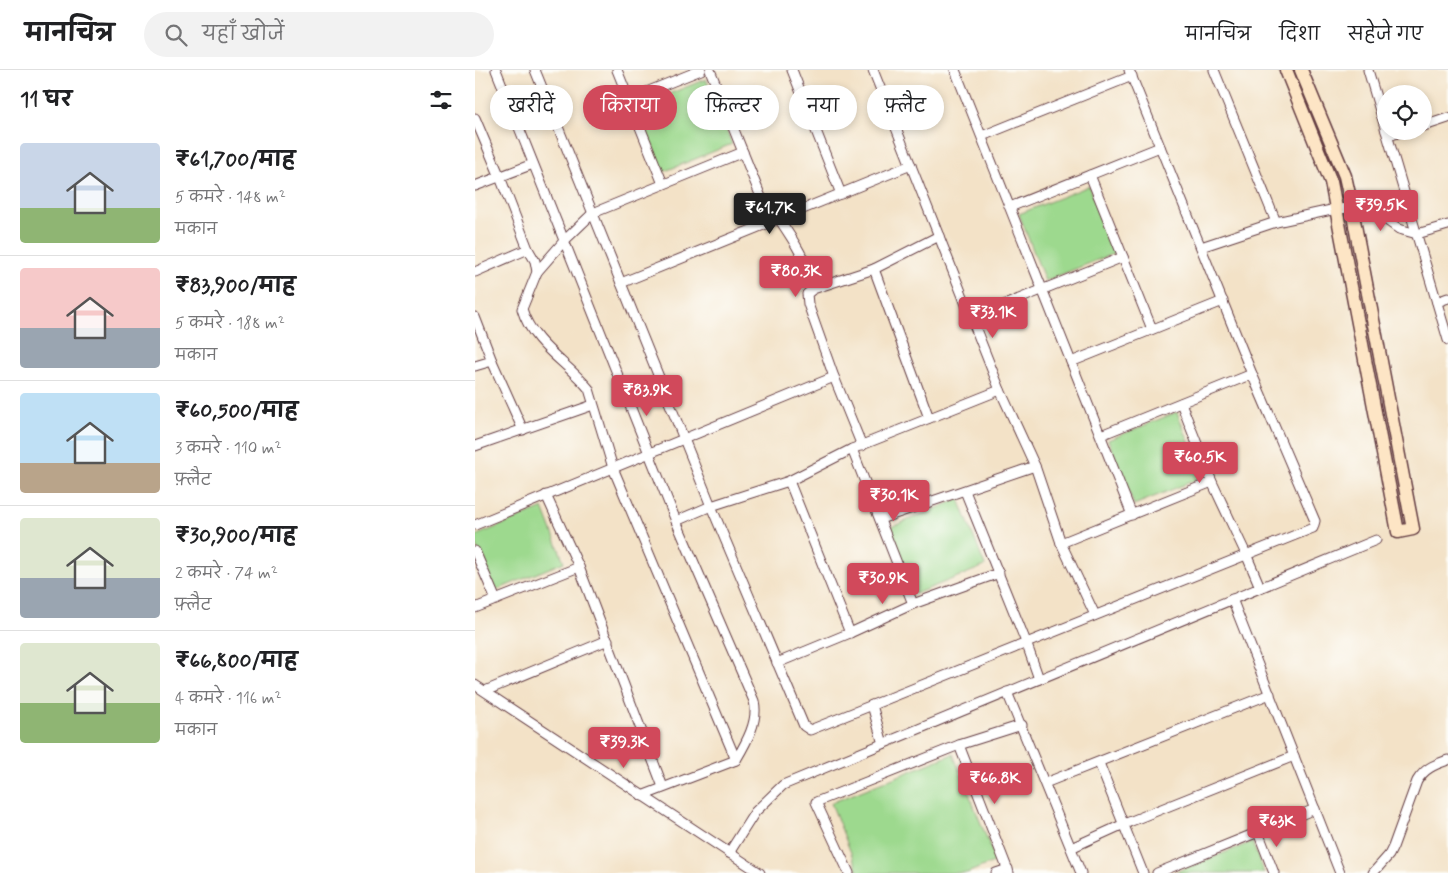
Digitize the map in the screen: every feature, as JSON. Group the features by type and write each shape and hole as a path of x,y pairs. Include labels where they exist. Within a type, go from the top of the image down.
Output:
{"street":[{"path":"496,70 675,521 757,710 736,760 642,796"},
{"path":"535,70 711,506 804,726 808,729 814,729 1026,642 1311,529 1315,521 1252,374 1131,73 982,136"},
{"path":"617,70 623,85"},
{"path":"664,85 701,70"},
{"path":"711,70 743,152 775,220 802,254 811,277 813,289"},
{"path":"792,70 841,194"},
{"path":"873,70 1000,390 1035,466 1061,543 1095,615"},
{"path":"955,70 1132,514"},
{"path":"1214,70 1276,222"},
{"path":"1286,70 1331,182 1399,532 1413,529 1345,176 1301,70"},
{"path":"1368,70 1377,100"},
{"path":"475,118 501,176 528,250 535,261 537,272"},
{"path":"1432,123 1448,118"},
{"path":"641,130 663,184"},
{"path":"1389,140 1448,340"},
{"path":"1010,207 1160,147"},
{"path":"736,760 613,468 589,389 530,330 521,309 537,272 564,241 593,213 743,152"},
{"path":"475,186 533,164"},
{"path":"621,283 911,165"},
{"path":"1090,175 1152,329"},
{"path":"1201,247 1276,222 1336,209 1351,208 1375,212 1399,229 1417,234 1448,225"},
{"path":"861,446 808,304 807,294 813,289 874,269 939,236"},
{"path":"475,272 528,250"},
{"path":"972,318 1123,257"},
{"path":"874,269 929,418"},
{"path":"1437,302 1448,298"},
{"path":"1071,362 1223,301"},
{"path":"475,317 492,361 523,430"},
{"path":"475,366 492,361"},
{"path":"1101,435 1252,374"},
{"path":"475,525 834,377"},
{"path":"675,521 711,506 789,481 861,446 1000,390"},
{"path":"1181,403 1212,482 1247,554 1260,587"},
{"path":"475,446 593,405"},
{"path":"852,450 913,604"},
{"path":"880,519 1035,466"},
{"path":"789,481 850,633"},
{"path":"1061,543 1212,482"},
{"path":"965,490 1039,679"},
{"path":"546,495 579,567 663,787"},
{"path":"729,853 755,812 783,785 1377,540"},
{"path":"475,551 496,600"},
{"path":"475,608 579,567"},
{"path":"777,663 850,633 913,604 999,573"},
{"path":"1232,599 1340,873"},
{"path":"485,690 608,640"},
{"path":"475,684 760,873"},
{"path":"1007,692 1081,873"},
{"path":"1045,783 1269,694"},
{"path":"872,705 883,744"},
{"path":"849,873 816,802 959,745 1022,725"},
{"path":"959,745 1008,871 997,873"},
{"path":"1071,848 1123,824 1294,756"},
{"path":"1373,873 1389,855 1393,847 1417,781 1422,773 1432,766 1448,760"},
{"path":"1099,763 1143,873"},
{"path":"1157,873 1315,809"},
{"path":"1258,832 1274,873"}],"green space":[{"path":"706,79 708,85 691,85"},
{"path":"687,87 687,130 726,130 732,144 663,172 646,130 677,130 677,91"},
{"path":"1089,186 1115,253 1045,281 1019,214"},
{"path":"1177,412 1203,477 1134,505 1108,440"},
{"path":"959,499 985,566 915,594 889,528"},
{"path":"543,508 564,562 494,591 475,543 475,536"},
{"path":"953,754 996,861 967,873 859,873 831,803"},
{"path":"1252,842 1264,873 1173,873"}]}
